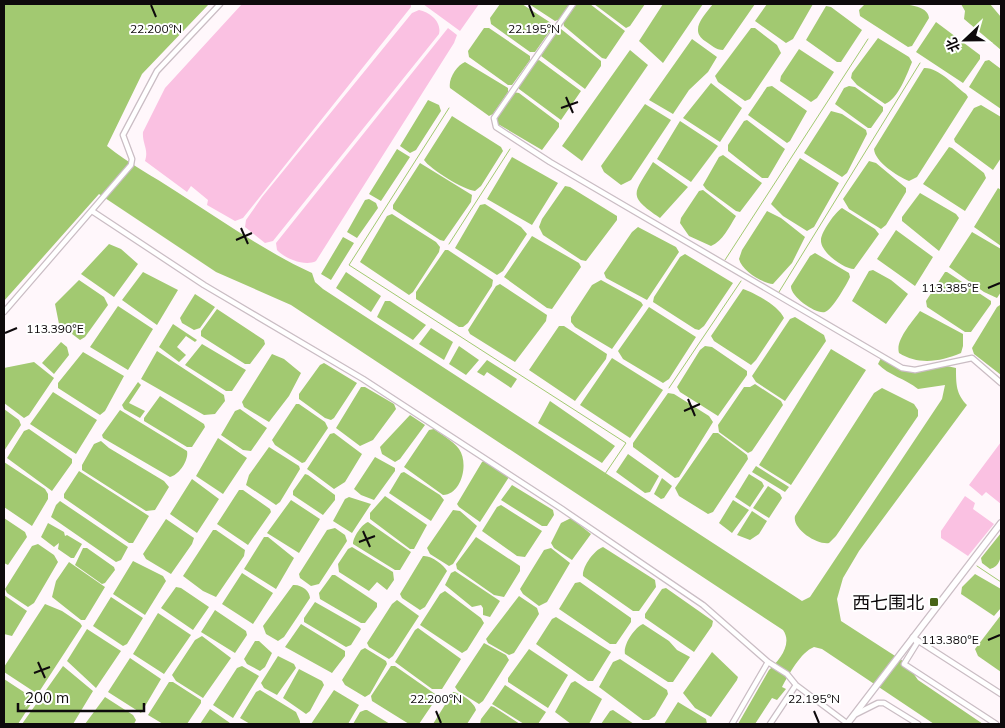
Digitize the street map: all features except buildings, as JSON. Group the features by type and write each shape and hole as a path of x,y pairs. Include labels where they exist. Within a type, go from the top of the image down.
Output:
{"street":[{"path":"4,312 131,165 132,159 123,135 153,76 220,4"},
{"path":"573,4 494,118 496,127 550,162 902,368 915,370 972,358 1001,383"},
{"path":"92,211 204,285 363,379 562,509 703,605 768,662 787,674 796,685 847,724 1001,523"},
{"path":"913,637 1001,694"},
{"path":"913,637 917,643 904,664 996,724"},
{"path":"732,724 768,662"},
{"path":"770,724 796,685"},
{"path":"855,714 881,702 918,724"}],"shaded area":[{"path":"4,4 209,4 142,74 107,146 243,235 312,273 315,282 323,289 802,601 810,597 942,399 945,385 918,389 882,368 878,364 882,356 913,371 942,365 956,368 957,388 967,405 859,551 843,578 837,599 841,621 906,663 918,680 983,724 934,724 822,649 814,647 800,658 782,687 786,689 777,700 772,698 755,724 738,724 769,670 784,652 786,635 783,630 291,305 216,272 99,194 4,301"},
{"path":"242,4 411,4 411,7 243,218 235,221 207,205 208,200 191,186 187,192 145,161 146,153 143,132 165,88"},
{"path":"423,4 479,4 460,31"},
{"path":"500,4 522,4 551,23 552,28 535,52 530,52 491,24 490,18"},
{"path":"529,4 570,4 560,19 555,21"},
{"path":"575,4 590,4 625,31 606,59 602,58 564,26 563,22"},
{"path":"594,4 645,4 630,26 626,28"},
{"path":"663,4 703,4 663,63 639,41"},
{"path":"713,4 755,4 723,50 705,41 698,32 702,18"},
{"path":"767,4 813,4 793,39 786,43 755,21"},
{"path":"865,4 902,4 912,6 927,12 929,18 912,46 908,47 860,16 859,10"},
{"path":"961,4 990,4 1001,17 1001,50 964,19 965,11"},
{"path":"826,6 831,7 862,30 841,62 837,62 806,40"},
{"path":"419,10 434,18 439,25 439,34 273,241 265,243 245,227 246,220 262,197 412,13"},
{"path":"936,22 980,55 980,59 963,83 916,52"},
{"path":"448,28 457,35 454,43 316,261 311,263 301,262 290,259 280,253 277,250 276,243"},
{"path":"484,28 489,28 530,56 530,60 512,85 508,85 469,57 468,51"},
{"path":"751,28 755,28 777,45 781,53 750,99 745,101 718,82 715,76"},
{"path":"557,29 561,29 601,61 601,66 585,89 541,56"},
{"path":"878,38 909,57 912,62 898,92 885,104 857,85 851,78 852,73"},
{"path":"692,39 717,57 708,72 689,90 673,114 649,100"},
{"path":"799,49 834,72 817,98 811,102 780,81 781,76"},
{"path":"630,50 648,65 582,161 562,146"},
{"path":"539,60 581,91 561,120 519,89 519,85 535,62"},
{"path":"989,60 1001,69 1001,109 969,87 985,61"},
{"path":"465,62 508,88 508,92 493,114 489,116 450,88 450,81 454,73"},
{"path":"924,68 941,74 968,97 917,177 909,181 882,164 874,149"},
{"path":"711,83 742,108 720,142 683,118"},
{"path":"772,86 807,111 787,143 748,115 767,87"},
{"path":"849,86 855,87 883,107 883,111 871,128 868,128 835,104 844,88"},
{"path":"513,92 519,93 559,123 559,127 542,150 498,124 497,117"},
{"path":"428,100 439,105 441,111 416,150 410,153 400,146"},
{"path":"645,104 671,120 631,180 621,185 604,172 601,166"},
{"path":"981,105 1001,117 1001,158 993,170 955,142 954,139 974,108"},
{"path":"831,111 842,114 866,130 867,134 847,173 842,177 804,153"},
{"path":"452,116 501,147 503,151 481,186 475,191 463,187 448,178 424,160"},
{"path":"747,120 785,149 768,178 762,178 728,151 728,145 744,121"},
{"path":"680,121 718,146 691,182 657,159"},
{"path":"949,147 984,173 986,178 965,211 923,184"},
{"path":"397,149 410,157 381,201 369,194"},
{"path":"723,155 762,183 740,212 736,211 703,185 719,157"},
{"path":"512,157 558,183 532,225 487,199"},
{"path":"800,158 839,183 814,227 807,231 783,216 771,204"},
{"path":"869,161 876,163 906,188 906,192 886,225 881,229 849,209 843,199"},
{"path":"653,162 688,187 660,218 642,204 638,199 637,193 641,181"},
{"path":"420,163 472,195 471,202 444,241 393,209 393,205"},
{"path":"565,186 570,187 617,216 617,220 586,261 581,260 543,235 539,227 542,219"},
{"path":"998,188 1001,190 1001,246 974,227"},
{"path":"703,190 736,216 722,237 711,246 689,236 680,223 681,218 699,191"},
{"path":"920,193 956,214 959,218 939,251 902,221 902,217"},
{"path":"369,199 376,203 378,208 357,238 347,232 365,200"},
{"path":"485,204 521,227 527,234 503,271 497,275 455,248 480,205"},
{"path":"842,208 875,229 879,234 854,269 844,266 833,259 824,250 821,240 826,227"},
{"path":"767,211 781,218 805,237 792,263 773,284 753,276 744,268 739,259 742,250"},
{"path":"392,214 436,242 440,247 439,252 413,292 409,295 360,262 387,216"},
{"path":"638,227 676,247 679,252 647,300 606,278 604,273 632,232"},
{"path":"896,230 933,257 915,286 877,259"},
{"path":"972,232 1001,249 1001,292 997,298 984,292 949,267"},
{"path":"532,236 579,263 581,267 552,309 547,308 504,277"},
{"path":"343,237 354,243 331,280 321,274"},
{"path":"109,244 121,249 138,264 114,297 81,274"},
{"path":"445,250 448,250 493,280 492,286 468,323 463,327 459,327 416,299 416,292"},
{"path":"815,253 849,273 850,277 843,291 825,312 816,311 799,300 791,286 810,256"},
{"path":"685,254 733,283 704,326 699,330 653,302 654,297 680,257"},
{"path":"873,270 891,280 908,294 886,324 852,301 869,271"},
{"path":"143,272 178,290 157,325 122,300"},
{"path":"346,272 381,296 371,312 336,288"},
{"path":"945,272 991,301 991,304 971,332 965,332 927,307 926,301"},
{"path":"79,280 104,297 108,305 85,337 80,340 59,324 55,304"},
{"path":"601,280 641,302 643,305 612,349 575,327 571,322 571,317 592,285"},
{"path":"500,284 547,315 546,321 515,362 470,334 468,330 496,286"},
{"path":"743,289 772,305 784,318 751,365 714,341 711,336"},
{"path":"195,294 215,307 200,328 194,330 182,323 180,318"},
{"path":"385,301 390,301 426,325 413,340 377,317"},
{"path":"1000,305 1001,375 974,354 972,348"},
{"path":"118,306 153,329 128,370 90,347"},
{"path":"649,307 696,337 669,379 663,383 623,359 618,351"},
{"path":"217,309 264,340 265,344 250,364 245,364 201,336 201,331"},
{"path":"920,311 963,334 961,353 937,360 921,361 899,353 898,348 902,337"},
{"path":"795,317 824,335 826,341 785,401 756,382 752,376 790,319"},
{"path":"173,324 197,340 195,342 186,336 177,347 186,355 179,362 159,347"},
{"path":"559,326 564,326 607,354 606,359 575,401 529,370"},
{"path":"431,328 453,342 444,360 419,344"},
{"path":"61,342 67,347 69,355 54,374 42,363"},
{"path":"202,344 246,370 232,391 226,391 185,365"},
{"path":"459,346 479,360 466,375 449,364"},
{"path":"705,346 712,347 747,371 747,375 718,416 680,392 677,387 700,350"},
{"path":"831,349 866,370 791,485 759,465"},
{"path":"157,351 224,395 225,401 215,414 204,415 141,379"},
{"path":"83,352 124,376 105,411 100,415 58,388 58,383"},
{"path":"272,354 284,359 301,373 289,396 269,422 244,407 242,402"},
{"path":"612,358 663,390 630,438 580,405"},
{"path":"487,360 517,379 511,388 487,372 484,376 477,372"},
{"path":"34,362 54,378 29,415 24,418 4,403 4,368"},
{"path":"324,363 357,383 331,420 325,418 299,399 299,394 320,365"},
{"path":"138,382 141,385 129,403 145,411 140,418 124,409 122,405"},
{"path":"755,384 781,401 783,405 752,451 748,453 719,432 718,425 744,387 750,387"},
{"path":"361,387 365,387 394,404 396,409 373,440 360,446 336,428"},
{"path":"882,388 914,404 918,410 918,416 836,536 829,543 812,539 797,526 795,516 874,393"},
{"path":"53,392 97,420 76,454 30,424"},
{"path":"668,393 674,394 709,416 713,422 679,477 675,478 633,447 633,443"},
{"path":"160,396 204,424 205,427 192,447 187,447 144,421 144,418"},
{"path":"550,401 615,446 602,463 538,423"},
{"path":"296,404 299,404 325,422 328,428 305,462 302,463 275,445 272,440"},
{"path":"4,409 19,420 21,425 4,451"},
{"path":"240,409 267,428 251,451 243,450 221,435 235,411"},
{"path":"120,410 187,451 185,463 177,473 170,477 103,438 102,435"},
{"path":"410,415 425,425 400,459 395,462 382,454 380,447"},
{"path":"29,429 72,459 72,463 52,491 7,458 24,431"},
{"path":"434,429 457,446 462,455 463,462 462,477 459,484 450,493 443,495 404,467 429,430"},
{"path":"334,433 362,454 345,482 334,489 307,469 330,434"},
{"path":"713,433 718,433 747,455 748,459 713,512 708,514 679,496 675,488"},
{"path":"218,438 247,458 223,494 196,476"},
{"path":"101,441 109,448 164,481 169,487 155,510 146,511 82,470 82,465 94,444"},
{"path":"1001,442 1001,504 986,492 982,496 969,485"},
{"path":"269,447 299,466 300,469 280,502 276,505 246,485 249,475"},
{"path":"628,454 659,476 650,492 645,493 616,472"},
{"path":"375,457 395,468 395,471 374,500 361,495 354,489"},
{"path":"485,460 509,477 480,522 457,504"},
{"path":"4,462 45,489 48,494 48,499 32,526 4,507"},
{"path":"756,466 789,487 785,492 752,472"},
{"path":"79,471 149,516 133,543 129,543 64,498 64,494"},
{"path":"404,472 440,495 444,500 431,521 389,493 401,473"},
{"path":"305,474 335,495 335,500 323,515 293,495 293,491"},
{"path":"749,474 762,482 764,486 750,507 735,497"},
{"path":"662,478 672,486 664,498 661,499 654,494"},
{"path":"192,479 219,499 197,533 170,514"},
{"path":"512,485 553,510 554,515 547,526 542,526 501,500"},
{"path":"768,486 780,494 782,498 769,518 753,508"},
{"path":"239,490 243,490 270,509 271,512 248,545 217,524"},
{"path":"385,496 427,525 414,549 410,549 370,519 370,513"},
{"path":"965,496 975,503 973,509 994,524 968,556 941,538 941,531"},
{"path":"349,497 371,504 352,533 333,521 345,499"},
{"path":"291,500 320,519 299,553 267,533"},
{"path":"733,500 749,510 732,533 719,523"},
{"path":"60,501 128,547 121,560 116,562 51,517 56,505"},
{"path":"501,505 542,531 525,557 517,556 482,531 497,507"},
{"path":"453,510 460,511 477,526 453,564 449,566 430,554 427,548"},
{"path":"752,511 767,521 759,534 750,540 737,535"},
{"path":"4,518 25,532 27,537 8,565 4,563"},
{"path":"571,518 591,534 572,560 554,548 551,543 561,523"},
{"path":"166,519 194,538 192,544 171,574 146,559 143,554"},
{"path":"368,522 411,552 400,570 395,570 353,544 358,531"},
{"path":"48,523 64,532 65,536 67,535 82,544 74,558 58,549 59,543 54,547 41,537"},
{"path":"335,528 345,535 347,541 319,584 311,586 300,578 299,574 327,530"},
{"path":"213,530 216,530 245,550 244,556 216,597 203,591 183,576"},
{"path":"1001,533 1000,559 995,567 990,569 982,563 981,558"},
{"path":"264,537 268,537 294,558 276,589 244,569"},
{"path":"476,537 520,566 520,571 504,597 494,595 457,569 456,564"},
{"path":"38,544 54,555 58,562 34,603 28,607 7,593 5,589 32,546"},
{"path":"352,547 393,572 394,580 387,590 377,582 369,591 339,572 338,564 348,549"},
{"path":"603,547 655,580 656,587 639,611 633,611 583,576 584,568 589,559"},
{"path":"83,548 87,548 114,567 115,570 105,583 102,584 75,565"},
{"path":"551,548 570,563 547,602 539,606 523,594 520,589 544,550"},
{"path":"423,556 437,561 447,571 425,607 420,610 402,598 400,594"},
{"path":"133,561 163,576 166,581 145,615 113,594"},
{"path":"69,562 105,587 85,620 81,620 52,597 56,581"},
{"path":"455,571 500,601 490,617 483,615 481,605 472,607 445,585 451,573"},
{"path":"242,573 273,593 253,624 222,604"},
{"path":"975,574 1001,589 1001,608 994,616 961,594 962,587"},
{"path":"332,575 335,575 377,603 377,607 365,623 361,623 320,599 319,593"},
{"path":"580,582 631,618 631,622 616,644 610,644 559,609 575,583"},
{"path":"293,585 304,588 310,598 284,637 278,641 266,634 263,626"},
{"path":"176,587 181,588 209,607 193,630 161,608"},
{"path":"666,588 713,621 712,626 694,652 645,618 645,614 662,589"},
{"path":"445,591 481,618 484,623 467,650 462,653 420,625 440,594"},
{"path":"4,595 27,611 12,636 4,634"},
{"path":"519,596 537,608 539,614 514,653 509,655 488,643 486,639"},
{"path":"111,597 143,618 127,644 123,646 93,626"},
{"path":"397,600 419,616 393,656 389,659 369,647 367,643 392,604"},
{"path":"315,602 361,629 351,645 346,647 304,622 304,618"},
{"path":"45,604 62,611 82,626 39,692 36,693 4,672 4,667"},
{"path":"215,610 246,631 247,635 235,653 201,632"},
{"path":"158,613 191,635 164,674 133,654"},
{"path":"1001,615 1001,672 978,656 975,649"},
{"path":"556,617 611,652 593,681 588,681 536,644 552,619"},
{"path":"301,624 345,651 345,656 332,673 285,647"},
{"path":"643,624 669,641 677,650 690,657 673,682 668,682 625,654 630,637"},
{"path":"418,628 461,659 442,689 432,689 395,662"},
{"path":"87,629 121,651 96,688 67,661"},
{"path":"202,636 231,658 203,698 176,681 172,675 195,640"},
{"path":"255,641 259,641 272,653 265,667 260,671 247,664 244,659"},
{"path":"484,643 506,655 509,660 483,701 479,704 458,691 455,687"},
{"path":"365,648 386,661 387,664 370,694 365,697 345,685 342,680 361,650"},
{"path":"529,649 568,675 548,708 508,682 508,678"},
{"path":"712,652 738,677 711,717 695,708 683,693"},
{"path":"278,656 294,664 296,668 277,695 264,688 261,683"},
{"path":"130,658 161,679 141,713 108,692"},
{"path":"620,659 667,690 668,694 655,716 649,720 643,720 599,687 613,662"},
{"path":"63,666 93,691 73,724 22,724"},
{"path":"242,666 259,676 233,718 213,705 237,668"},
{"path":"391,666 395,666 438,696 419,724 409,724 372,701 371,696"},
{"path":"299,669 322,681 324,685 310,711 306,714 283,698"},
{"path":"4,679 33,698 18,724 4,724"},
{"path":"575,681 602,699 589,724 571,724 555,712 571,683"},
{"path":"169,682 173,682 201,700 201,703 187,724 163,724 148,715"},
{"path":"505,685 546,712 538,724 524,724 492,704"},
{"path":"260,690 296,712 300,724 250,724 240,718 256,692"},
{"path":"334,690 359,705 348,724 311,724"},
{"path":"453,692 467,699 476,710 467,724 433,724"},
{"path":"105,697 133,715 136,720 134,724 85,724"},
{"path":"678,702 706,719 707,724 664,724"},
{"path":"491,706 520,724 480,724 481,719"},
{"path":"210,709 230,723 200,724"},
{"path":"365,710 390,724 353,724 360,712"},
{"path":"613,710 634,724 601,724 610,711"}],"waterway":[{"path":"725,260 868,39"},
{"path":"779,292 920,63"},
{"path":"449,108 349,265 626,443 605,474"},
{"path":"449,244 510,149"},
{"path":"669,388 741,281"},
{"path":"977,566 1001,582"}],"place":[{"name":"西七围北","path":"934,602"}]}
